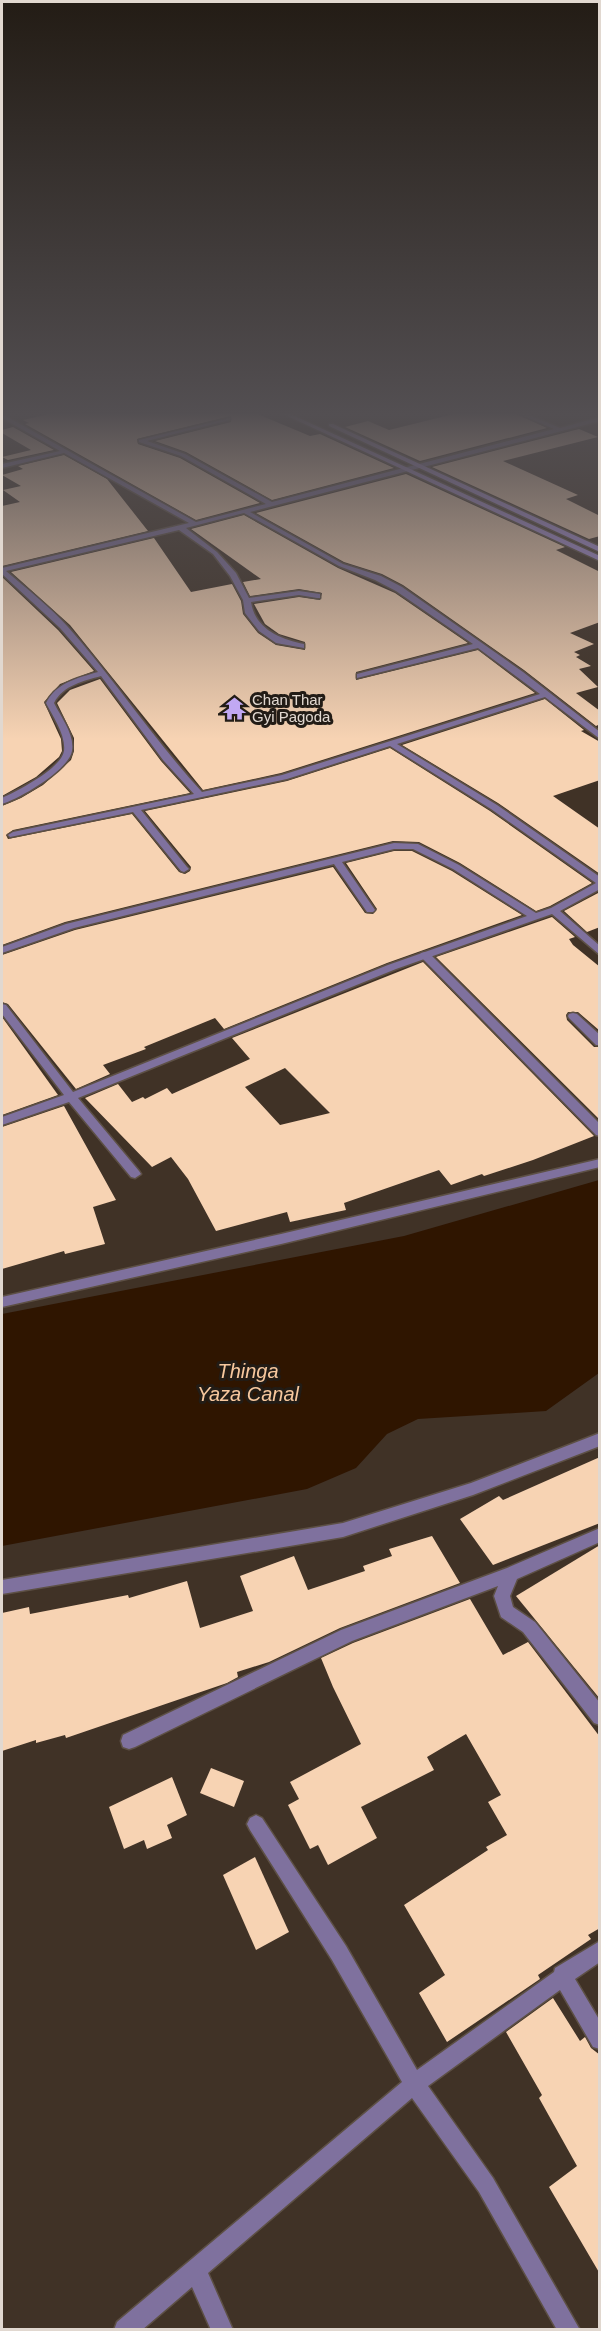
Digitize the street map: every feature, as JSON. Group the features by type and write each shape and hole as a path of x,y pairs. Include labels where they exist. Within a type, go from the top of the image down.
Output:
{"main road":[{"path":"519,522 600,559"},
{"path":"540,522 600,550"}],"street":[{"path":"191,522 195,524"},
{"path":"2,570 203,522"},
{"path":"263,522 341,565 378,578 399,589 547,694 600,737"},
{"path":"180,527 215,553 233,576 246,600 249,613 262,629 279,641 301,646"},
{"path":"2,570 63,626 103,673 166,758 201,795"},
{"path":"246,600 299,593 317,596"},
{"path":"360,676 480,645"},
{"path":"2,801 18,795 63,763 68,754 67,738 50,703 52,698 80,680 103,673"},
{"path":"13,835 284,777 547,694"},
{"path":"2,1121 71,1097 425,955 554,910 600,883 494,807 390,743"},
{"path":"134,808 184,869"},
{"path":"2,950 70,926 394,846 415,846 456,867 536,916"},
{"path":"336,860 370,910"},
{"path":"554,910 600,952"},
{"path":"425,955 600,1132"},
{"path":"2,1007 71,1097 135,1174"},
{"path":"573,1016 600,1042"},
{"path":"2,1302 269,1242 600,1163"},
{"path":"2,1587 343,1530 473,1489 600,1439"},
{"path":"129,1741 347,1635 511,1574 600,1535"},
{"path":"511,1574 502,1596 507,1612 529,1627 600,1717"},
{"path":"255,1824 339,1953 414,2084 486,2185 569,2330"},
{"path":"124,2330 414,2084 562,1975 600,1950"},
{"path":"562,1975 600,2040"},
{"path":"195,2268 222,2330"}],"water":[{"name":"Thinga Yaza Canal","path":"599,1180 599,1373 546,1411 418,1419 387,1434 356,1468 307,1489 2,1546 2,1314 404,1236"}],"building":[{"path":"2,522 141,522 148,531 2,566"},
{"path":"218,522 256,522 338,568 395,593 468,643 356,672 356,680 478,650 535,693 281,773 203,790 70,625 11,572 154,538 191,592 232,584 241,601 243,614 258,633 276,645 305,650 305,642 279,634 265,624 254,604 299,597 320,600 322,593 299,589 250,596 243,582 261,579 191,529"},
{"path":"272,522 510,522 565,547 556,550 600,572 600,622 570,633 594,644 574,652 580,655 576,657 591,666 579,669 598,687 576,693 600,711 600,724 596,726 524,670 403,585 382,574 344,562"},
{"path":"551,522 600,522 600,536 589,539"},
{"path":"2,577 58,630 94,671 60,684 44,702 61,739 62,751 59,757 36,777 2,796"},
{"path":"100,679 161,761 190,793 13,830 6,835 8,839 132,814 179,872 185,874 190,871 191,867 145,811 287,781 390,748 490,811 592,883 536,911 460,863 419,842 393,841 65,922 2,945 2,806 43,785 71,760 74,738 57,703 70,690"},
{"path":"545,699 584,730 581,731 600,742 600,780 553,796 600,829 600,874 498,803 402,745"},
{"path":"394,851 412,851 452,871 522,915 387,963 224,1029 215,1018 144,1047 146,1049 103,1065 110,1074 76,1089 8,1004 2,1002 2,955 75,930 333,867 365,913 373,914 377,909 346,863"},
{"path":"600,892 600,927 587,932 564,911"},
{"path":"552,917 575,937 569,939 573,945 600,967 600,1031 578,1012 568,1012 566,1015 567,1020 594,1047 600,1047 600,1120 436,957"},
{"path":"423,962 594,1136 533,1160 451,1185 439,1170 344,1203 346,1210 290,1222 287,1212 216,1231 188,1179 171,1157 152,1167 85,1098 118,1084 132,1102 143,1097 145,1099 167,1088 172,1094 250,1059 232,1038","holes":["285,1068 330,1113 280,1125 245,1087"]},
{"path":"2,1017 58,1095 2,1115"},
{"path":"64,1106 116,1200 93,1207 105,1244 65,1254 64,1251 2,1269 2,1127"},
{"path":"600,1457 600,1523 493,1565 460,1519 499,1496 503,1500"},
{"path":"432,1536 460,1583 340,1628 269,1662 237,1672 238,1677 227,1683 66,1738 65,1735 36,1743 36,1740 2,1751 2,1613 29,1607 30,1614 128,1595 129,1598 187,1581 200,1628 253,1611 240,1576 294,1556 308,1590 365,1571 363,1566 392,1556 389,1549"},
{"path":"600,1545 600,1699 516,1596"},
{"path":"470,1599 503,1655 528,1642 600,1737 600,1928 588,1935 591,1939 538,1975 540,1979 447,2042 419,1993 445,1975 404,1905 488,1850 486,1847 507,1835 488,1802 501,1795 466,1734 427,1757 434,1770 361,1807 377,1838 328,1865 318,1845 310,1849 288,1805 299,1799 290,1782 361,1744 321,1658 353,1643"},
{"path":"211,1768 244,1781 234,1807 200,1793"},
{"path":"172,1777 187,1815 167,1825 172,1838 147,1849 144,1840 124,1849 109,1807"},
{"path":"255,1857 289,1932 256,1950 223,1875"},
{"path":"553,1998 580,2041 585,2037 591,2048 600,2055 600,2274 549,2187 577,2166 539,2098 542,2095 506,2032"}],"place":[{"name":"Chan Thar Gyi Pagoda","path":"234,708"}]}
